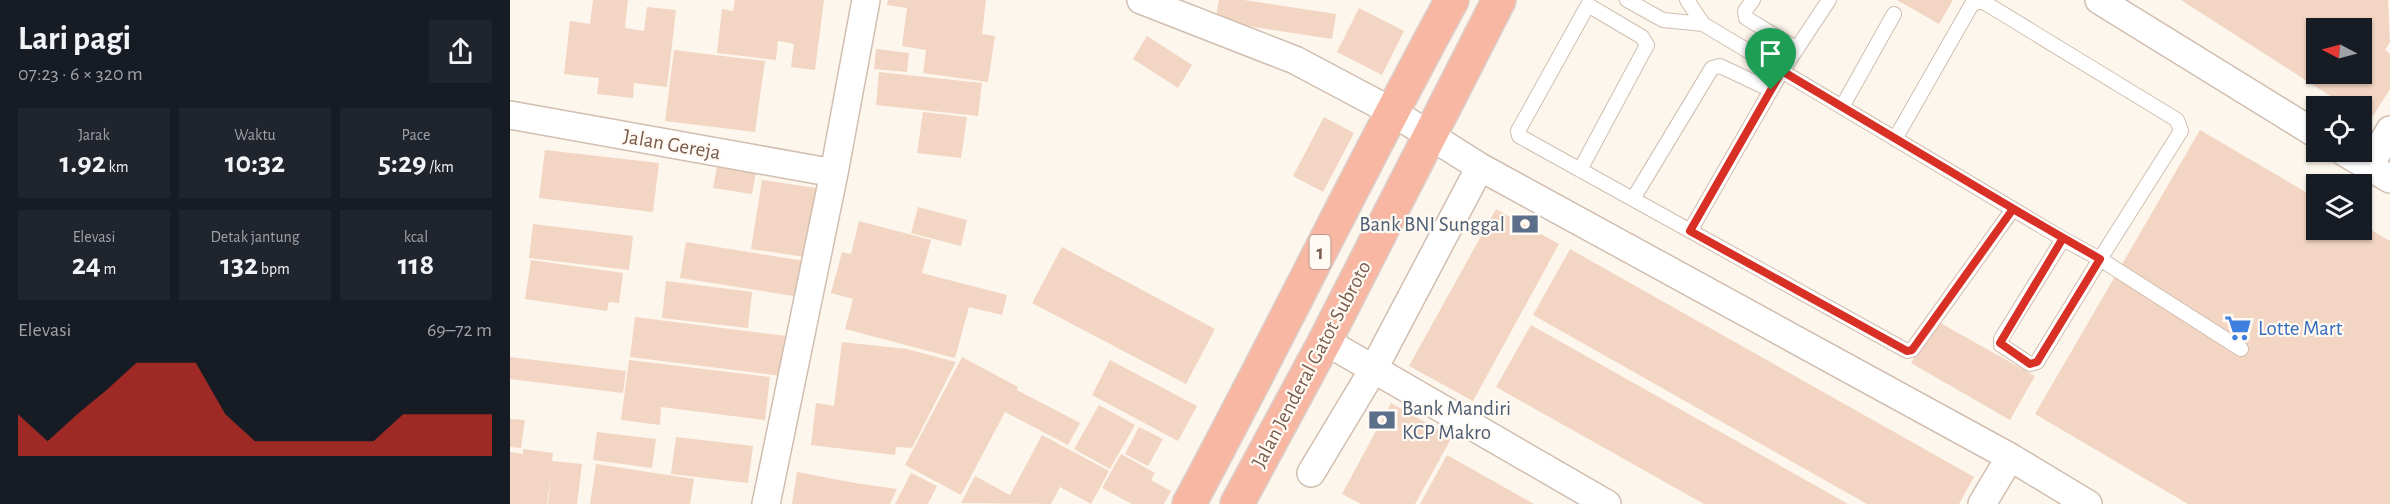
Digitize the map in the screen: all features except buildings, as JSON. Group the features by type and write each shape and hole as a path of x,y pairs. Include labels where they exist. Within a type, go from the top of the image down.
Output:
{"highway":[{"name":"Jalan Jenderal Gatot Subroto","path":"1189,504 1236,417 1391,111 1452,0"},
{"name":"Jalan Jenderal Gatot Subroto","path":"1241,503 1498,0"}],"street":[{"path":"766,504 834,173 866,0"},
{"path":"1141,0 1295,60 1391,111 1480,167 2010,457 2088,504"},
{"path":"2099,0 2306,128"},
{"name":"Jalan Gereja","path":"510,115 834,173"},
{"path":"2361,162 2379,173 2390,130"},
{"path":"1311,472 1373,370 1480,167"},
{"path":"1324,341 1607,504"},
{"path":"1982,504 2010,457"}],"lane":[{"path":"1627,0 1663,20 1703,24 2100,259 2241,349"},
{"path":"1687,0 1703,24"},
{"path":"1753,0 1745,11 1746,18 1797,49"},
{"path":"1690,231 1782,71 1829,0"},
{"path":"1895,139 1972,4 1977,1 2177,120 2181,125 2181,131 2037,362 2030,364 2000,343 2063,238"},
{"path":"1580,170 1647,45 1642,37 1588,5 1518,134 1580,170 1907,351 1912,350 2013,209"},
{"path":"1842,107 1894,14"},
{"path":"1633,199 1712,68 1720,66 1771,90"}],"place":[{"name":"Bank BNI Sunggal","path":"1525,224"},
{"name":"Lotte Mart","path":"2238,328"},
{"name":"Bank Mandiri KCP Makro","path":"1382,420"}],"route":[{"path":"1771,90 1690,231 1907,351 1912,350 2013,209 2100,259 2034,365 2000,343 2063,238 2013,209 1954,174 1782,71 1771,90"}]}
